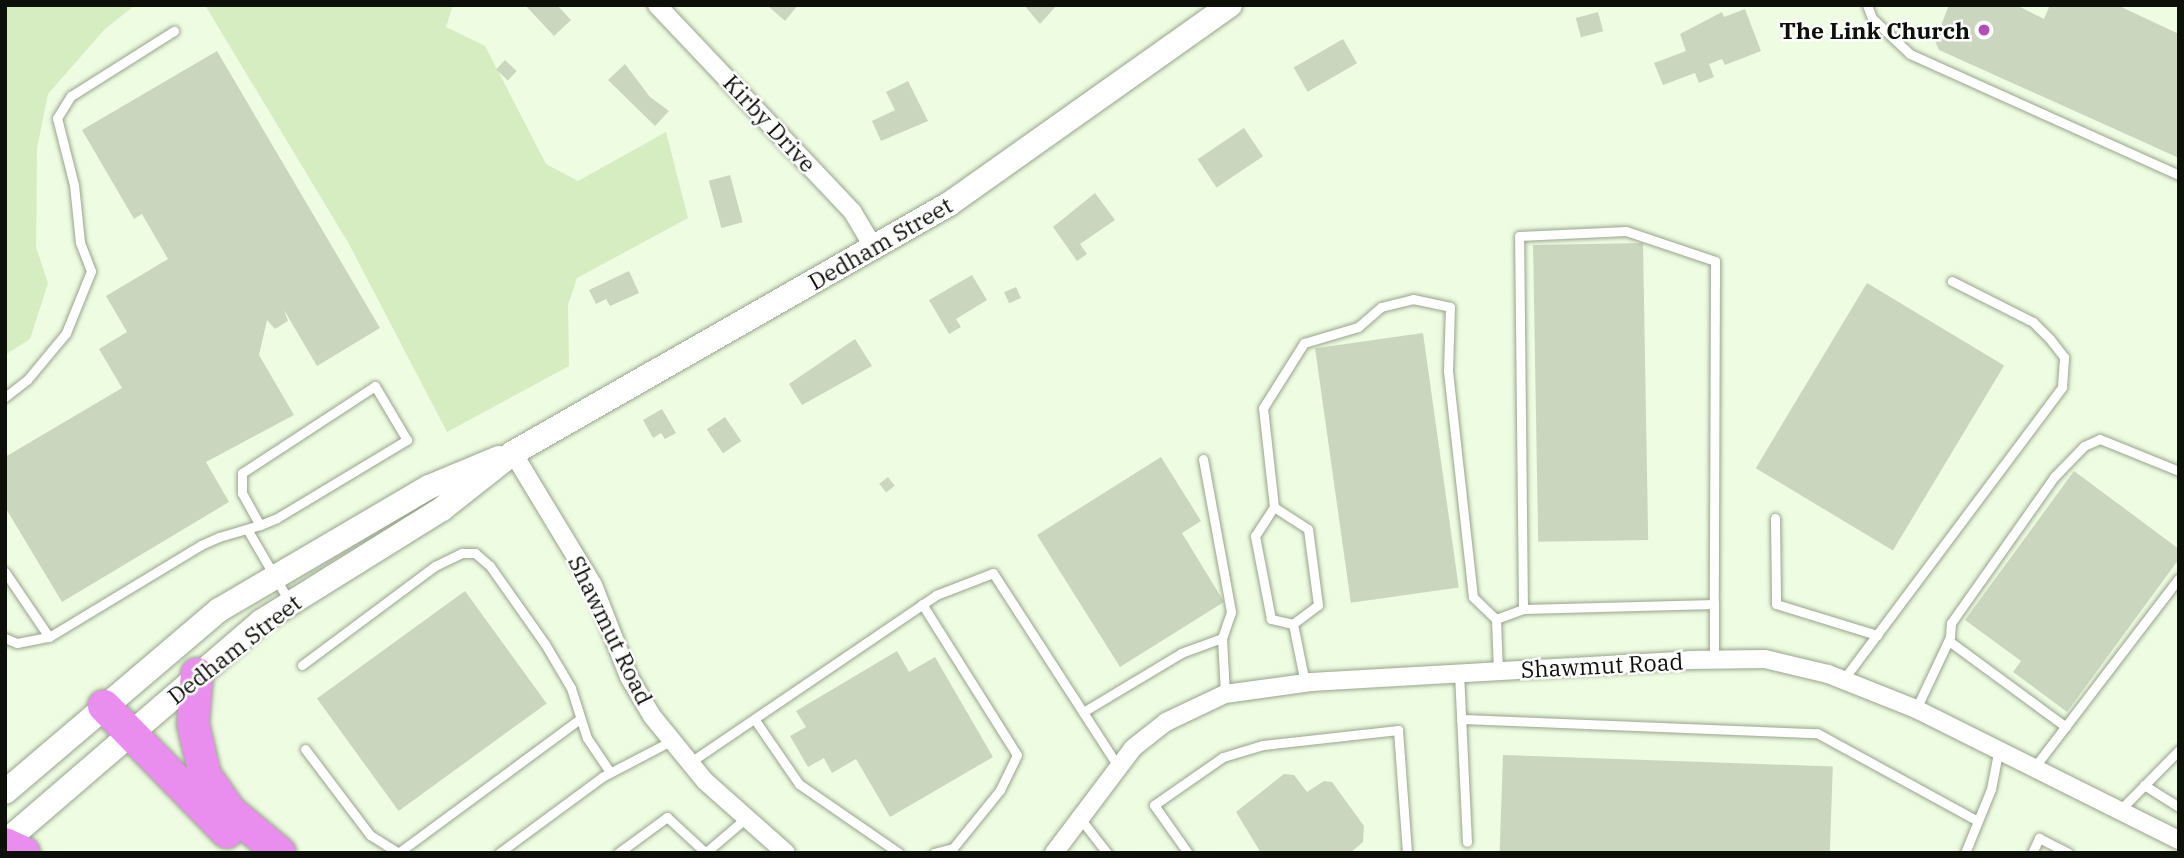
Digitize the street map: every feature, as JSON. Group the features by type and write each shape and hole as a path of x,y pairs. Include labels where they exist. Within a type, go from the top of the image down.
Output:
{"highway":[{"path":"197,674 192,724 205,775 230,811 280,853"},
{"path":"104,706 195,803 253,853"},
{"path":"5,843 24,853"}],"main road":[{"name":"Dedham Street","path":"5,792 204,621 274,576 441,481 513,453 874,248 968,191 1230,5"},
{"name":"Dedham Street","path":"5,843 197,674 290,602 443,509 513,453"}],"street":[{"name":"Kirby Drive","path":"657,5 852,211 874,248"},
{"name":"Shawmut Road","path":"513,453 593,585 629,677 671,741 745,819 786,853"},
{"name":"Shawmut Road","path":"1054,853 1118,766 1166,722 1225,694 1305,682 1714,660 1796,664 1843,680 1916,709 2179,840"}],"lane":[{"path":"1867,5 1872,18 1910,54 2179,175"},
{"path":"5,397 27,380 66,333 91,271 80,242 74,185 57,118 71,96 174,31"},
{"path":"1523,609 1519,236 1626,231 1715,261 1714,660"},
{"path":"1843,680 2063,387 2064,357 2033,322 1951,281"},
{"path":"1293,624 1271,619 1255,536 1274,508 1263,408 1304,343 1358,327 1389,304 1427,298 1450,307 1448,372 1473,597 1496,619 1498,671"},
{"path":"5,638 17,643 49,637 201,545 260,525 407,440 375,386 243,473 240,486 260,525"},
{"path":"1916,709 1948,641 1951,623 2054,477 2084,446 2100,439 2179,471"},
{"path":"1203,458 1231,612 1222,638 1225,694"},
{"path":"1274,508 1308,529 1318,605 1293,624"},
{"path":"1774,518 1776,604 1877,635"},
{"path":"247,529 290,602"},
{"path":"302,665 435,566 462,553 475,553 538,632 571,688 580,719 610,772"},
{"path":"5,572 49,637"},
{"path":"689,763 922,604 993,573 1118,766"},
{"path":"2034,769 2179,578"},
{"path":"922,604 1017,755 1000,790 953,848 934,853"},
{"path":"1496,619 1523,609 1714,604"},
{"path":"1293,624 1305,682"},
{"path":"1083,712 1160,664 1222,638"},
{"path":"1948,641 2066,727"},
{"path":"1460,673 1466,842"},
{"path":"305,749 370,835 399,853 580,719"},
{"path":"1461,719 1816,733 1978,821"},
{"path":"755,720 799,784 899,853"},
{"path":"1188,853 1154,805 1214,762 1263,745 1398,730 1407,853"},
{"path":"499,853 610,772 671,741"},
{"path":"2120,810 2179,750"},
{"path":"1965,853 1978,821 1998,752"},
{"path":"2144,785 2179,807"},
{"path":"618,853 667,817 705,853 745,819"},
{"path":"1079,817 1107,853"},
{"path":"2032,853 2039,838 2068,853"}],"green space":[{"path":"5,5 135,5 104,30 48,94 37,148 36,247 48,283 30,339 5,355"},
{"path":"205,5 453,5 446,27 485,46 546,164 578,181 666,132 688,218 577,278 568,305 569,366 447,432 349,244"}],"building":[{"path":"525,5 557,5 571,20 554,36"},
{"path":"767,5 798,5 785,21"},
{"path":"1024,5 1057,5 1040,24"},
{"path":"1949,5 2016,5 2044,19 2050,5 2117,5 2179,34 2179,158 1939,50 1935,41"},
{"path":"1745,9 1761,51 1725,65 1722,59 1709,64 1714,77 1699,83 1695,73 1663,85 1654,63 1686,51 1680,34 1722,12 1724,17"},
{"path":"1598,12 1603,31 1581,37 1576,18"},
{"path":"1343,39 1357,63 1308,92 1294,68"},
{"path":"217,51 380,328 317,366 284,310 288,321 275,329 267,320 259,355 294,415 206,462 229,502 62,602 5,507 5,457 122,388 99,349 127,332 106,296 168,259 142,214 134,219 82,130"},
{"path":"505,60 517,71 508,80 496,70"},
{"path":"625,64 650,97 669,111 655,126 608,80"},
{"path":"908,81 928,121 881,141 872,121 895,110 886,92"},
{"path":"1244,128 1263,156 1217,188 1198,159"},
{"path":"730,175 743,222 721,228 709,181"},
{"path":"1095,193 1115,220 1080,244 1087,254 1077,261 1053,227"},
{"path":"1643,243 1648,540 1538,542 1533,245"},
{"path":"629,271 639,293 610,306 606,299 596,304 589,290"},
{"path":"972,275 987,300 956,319 961,327 949,334 929,300"},
{"path":"1867,283 2004,365 1893,551 1756,468"},
{"path":"1016,287 1021,298 1009,303 1004,292"},
{"path":"1423,333 1459,587 1351,603 1315,348"},
{"path":"855,339 872,366 802,405 789,384"},
{"path":"662,409 676,433 665,439 661,433 653,438 643,420"},
{"path":"725,417 741,441 723,453 707,429"},
{"path":"1161,457 1201,521 1182,533 1224,602 1120,667 1037,535"},
{"path":"2074,471 2179,549 2179,559 2067,712 2013,672 2021,661 1965,620"},
{"path":"888,477 895,486 886,492 879,484"},
{"path":"465,591 547,703 399,811 317,699"},
{"path":"897,651 909,672 935,657 993,757 890,817 856,759 832,773 824,758 808,767 790,736 806,727 796,711"},
{"path":"1503,755 1833,767 1830,853 1500,853"},
{"path":"1284,774 1294,775 1307,792 1324,781 1332,782 1364,826 1363,842 1350,853 1261,853 1236,812"}],"place":[{"name":"The Link Church","path":"1984,30"}]}
